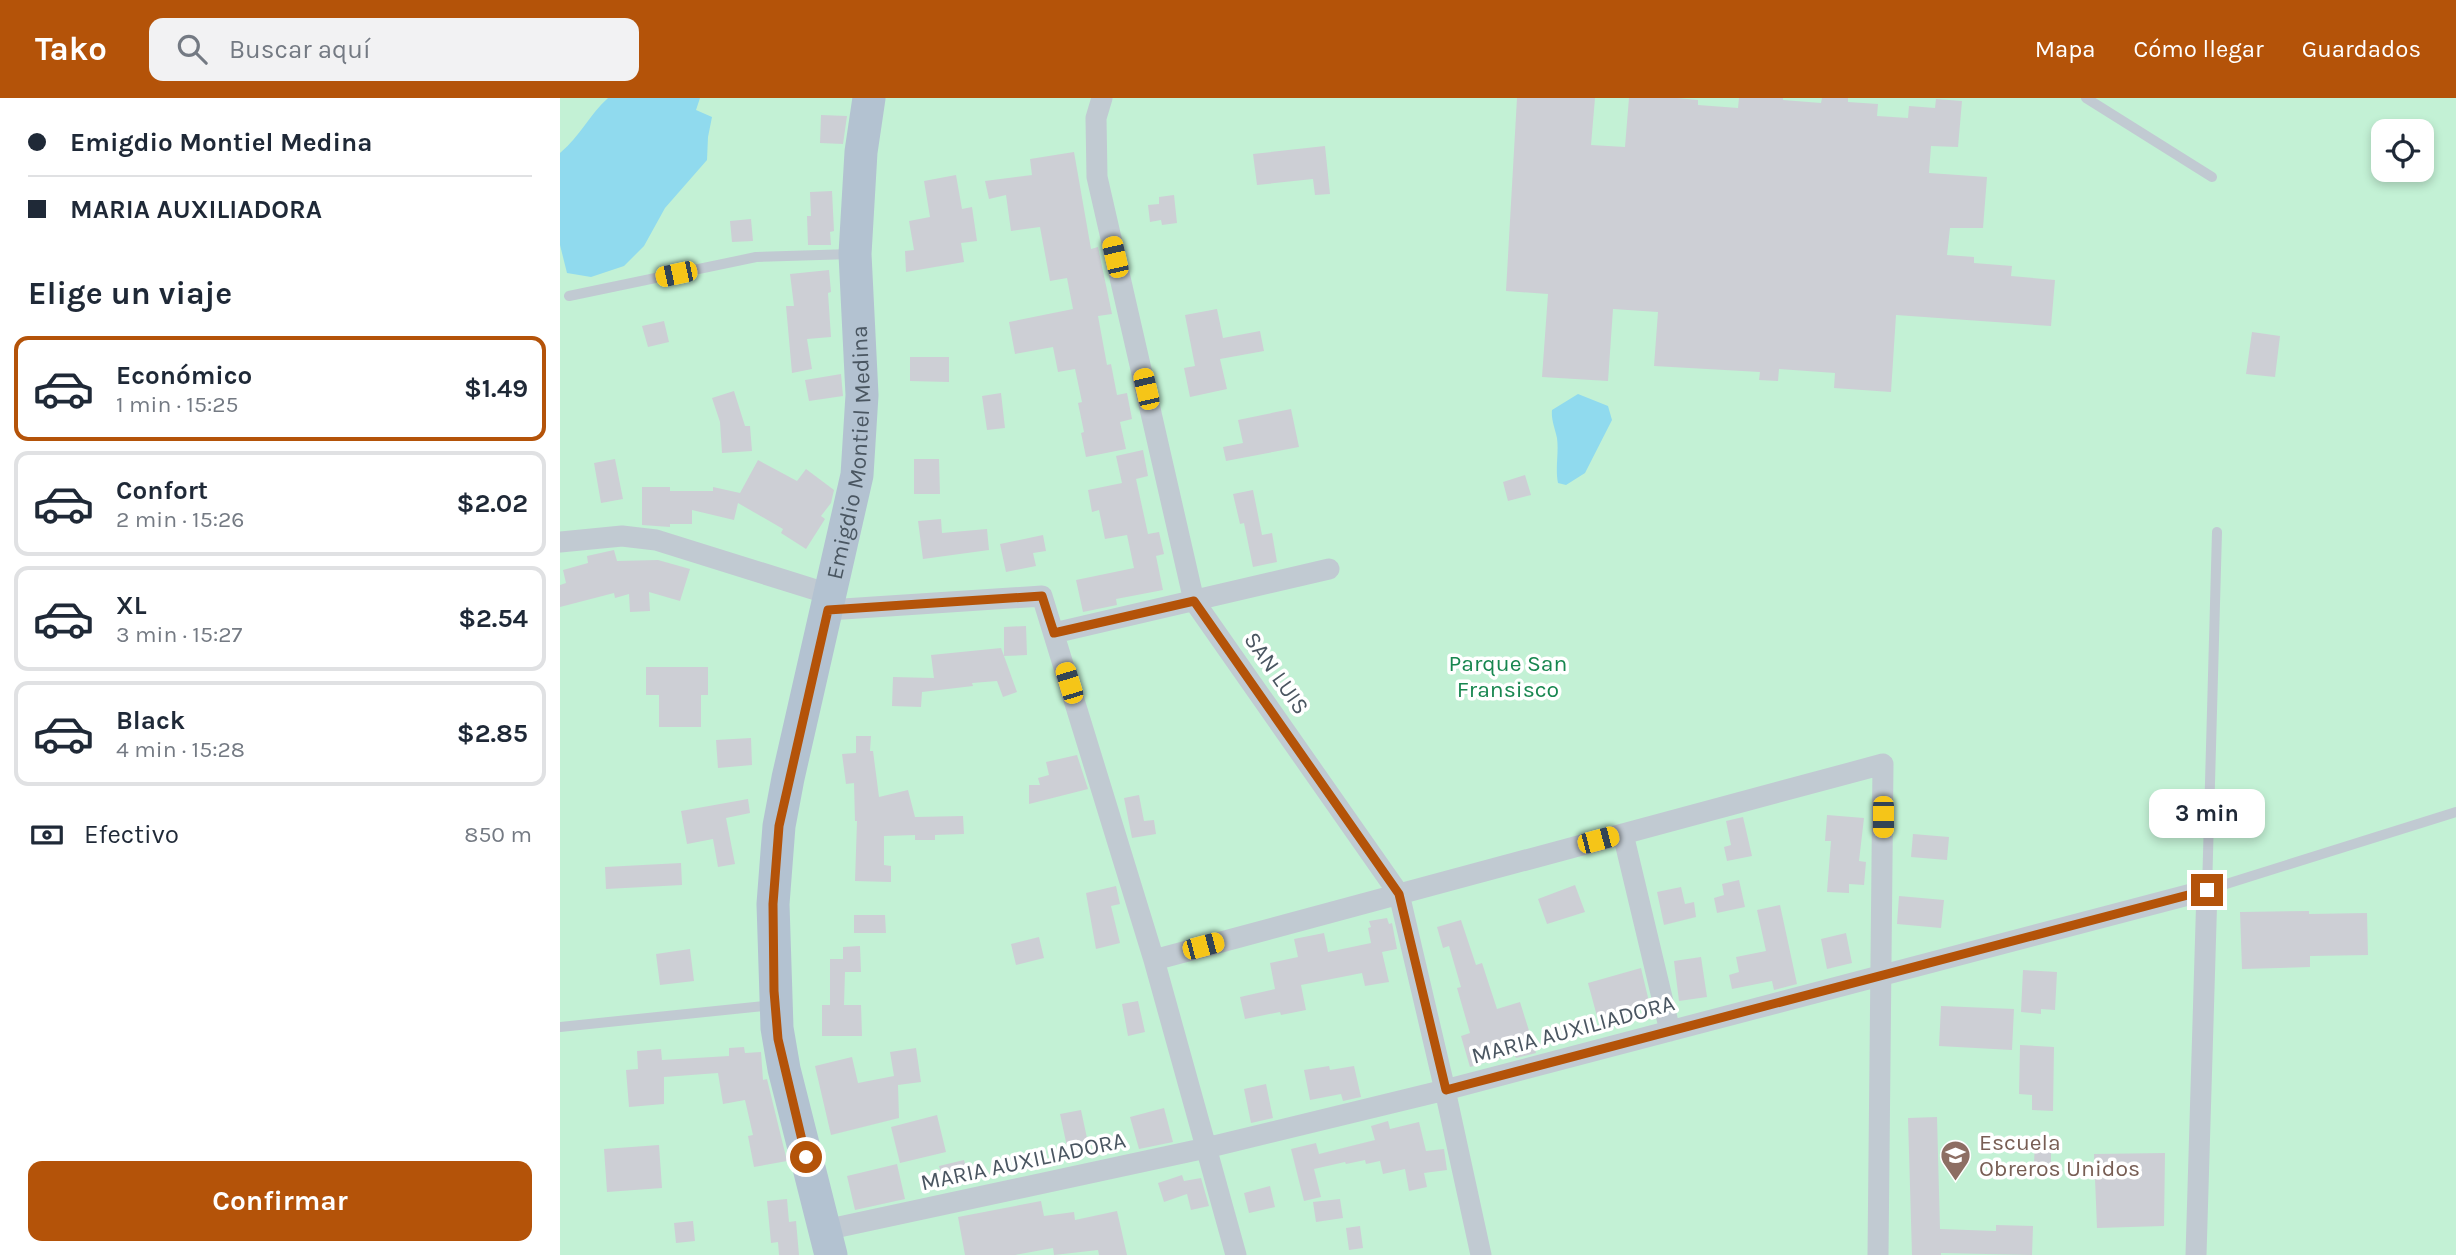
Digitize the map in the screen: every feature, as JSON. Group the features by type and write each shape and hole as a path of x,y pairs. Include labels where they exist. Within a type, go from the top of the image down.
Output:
{"main road":[{"name":"Emigdio Montiel Medina","path":"828,1243 778,1039 773,936 779,826 858,475 862,395 855,254 861,152 869,98"}],"street":[{"name":"SAN LUIS","path":"1102,98 1097,118 1097,177 1194,601 1399,894 1446,1090 1481,1255"},
{"path":"560,542 622,536 656,540 830,603 1042,596 1060,631 1236,1255"},
{"path":"1060,631 1329,569"},
{"path":"1154,960 1883,764 1878,1255"},
{"path":"1623,834 1670,1031"},
{"path":"2196,1255 2207,890"},
{"name":"MARIA AUXILIADORA","path":"828,1243 1446,1090 2207,890"}],"lane":[{"path":"2085,98 2212,177"},
{"path":"569,296 756,257 855,254"},
{"path":"2217,532 2207,890 2456,812"},
{"path":"560,1027 775,1004"}],"green space":[{"name":"Parque San Fransisco","path":"560,98 2456,98 2456,1255 560,1255"}],"water":[{"path":"608,98 700,98 696,110 712,117 707,160 665,208 644,246 624,266 591,277 567,273 560,245 560,153"},
{"path":"1578,394 1608,406 1612,420 1585,473 1566,485 1558,483 1557,438 1552,410"}],"building":[{"path":"1517,98 1595,98 1591,145 1625,147 1629,98 1677,98 1698,100 1698,105 1738,108 1739,98 1783,98 1821,103 1822,98 1848,98 1848,102 1878,104 1877,116 1908,118 1909,106 1935,108 1936,99 1962,101 1958,147 1931,146 1929,173 1987,177 1983,228 1950,228 1947,255 1974,257 1974,263 2012,266 2011,276 2055,280 2051,326 1896,315 1891,392 1834,388 1835,373 1779,369 1778,381 1759,380 1760,372 1654,366 1658,312 1613,309 1608,381 1542,377 1548,294 1506,291"},
{"path":"821,115 847,116 843,144 820,143"},
{"path":"1325,146 1330,194 1315,195 1313,179 1257,185 1253,154"},
{"path":"1074,152 1091,249 1098,247 1112,314 1098,316 1107,365 1111,364 1117,395 1127,393 1132,419 1120,422 1126,449 1086,457 1078,403 1082,402 1075,369 1058,372 1053,347 1015,354 1009,322 1073,309 1067,278 1050,281 1040,227 1011,231 1006,195 989,199 985,181 1032,175 1030,159"},
{"path":"956,175 962,209 972,207 977,241 961,243 964,262 906,272 905,251 914,250 909,221 930,217 924,181"},
{"path":"832,191 834,231 830,232 831,245 808,245 810,192"},
{"path":"1174,195 1177,223 1162,225 1161,220 1150,222 1148,205 1159,204 1159,197"},
{"path":"751,219 753,241 732,242 730,221"},
{"path":"829,270 831,337 807,339 812,369 792,373 786,306 794,306 790,274"},
{"path":"1217,309 1223,338 1260,331 1264,351 1220,359 1227,389 1190,397 1184,368 1195,366 1185,315"},
{"path":"664,321 669,342 648,347 642,326"},
{"path":"2252,332 2280,336 2275,377 2246,374"},
{"path":"910,357 949,357 949,382 910,381"},
{"path":"841,374 843,396 809,401 805,380"},
{"path":"734,391 745,426 750,426 752,451 722,453 720,422 712,398"},
{"path":"1001,393 1005,428 987,430 982,396"},
{"path":"1291,409 1299,447 1226,461 1223,447 1243,443 1238,420"},
{"path":"1143,450 1148,476 1136,479 1148,534 1159,532 1164,554 1156,556 1163,590 1116,599 1117,605 1083,612 1076,580 1134,568 1127,535 1105,539 1099,510 1092,512 1088,490 1122,483 1116,456"},
{"path":"615,459 623,499 601,503 594,463"},
{"path":"914,459 939,459 940,494 914,494"},
{"path":"758,460 797,481 806,469 834,490 831,503 821,516 825,519 806,549 781,533 783,529 738,503 734,520 692,510 692,524 670,524 670,527 642,525 642,487 670,487 670,491 713,491 713,487 740,493"},
{"path":"1525,475 1531,495 1508,501 1503,482"},
{"path":"1253,490 1262,535 1272,533 1277,562 1253,567 1244,523 1240,524 1233,494"},
{"path":"941,519 942,533 987,529 989,550 923,559 918,521"},
{"path":"1043,535 1046,551 1033,553 1036,566 1006,572 1000,544"},
{"path":"614,550 617,561 658,560 690,569 680,601 649,592 650,611 630,612 629,594 615,598 614,593 560,607 560,585 566,583 563,570 588,563 587,556"},
{"path":"1026,626 1027,655 1004,656 1004,627"},
{"path":"1001,648 1017,692 1003,697 997,681 972,683 973,686 922,692 921,707 892,706 893,677 934,678 931,655"},
{"path":"646,667 708,667 708,695 701,695 701,727 659,727 659,695 646,695"},
{"path":"856,736 871,736 870,751 873,751 879,797 908,790 915,817 963,816 964,834 935,835 935,840 915,840 915,835 884,836 884,865 891,866 891,882 855,881 857,821 854,783 846,784 842,754 856,753"},
{"path":"751,738 752,765 718,768 716,740"},
{"path":"1077,755 1088,789 1029,804 1029,785 1040,785 1038,778 1049,775 1046,762"},
{"path":"1139,795 1144,821 1154,820 1156,834 1132,838 1124,798"},
{"path":"748,799 750,813 726,818 735,864 718,867 713,839 687,844 681,811"},
{"path":"1827,815 1864,818 1859,861 1866,862 1864,885 1849,884 1849,893 1827,892 1831,841 1825,841"},
{"path":"1743,817 1752,856 1727,861 1724,847 1731,845 1726,821"},
{"path":"1913,834 1949,837 1947,860 1911,857"},
{"path":"681,863 682,885 606,889 605,867"},
{"path":"1739,880 1745,907 1717,913 1714,898 1724,895 1722,884"},
{"path":"1575,885 1585,912 1547,924 1538,899"},
{"path":"1116,886 1120,904 1111,906 1120,943 1096,949 1086,893"},
{"path":"1681,887 1685,904 1694,902 1696,917 1664,925 1657,892"},
{"path":"1899,896 1944,900 1941,928 1897,924"},
{"path":"1780,905 1797,984 1774,990 1772,981 1732,989 1729,975 1739,972 1736,957 1766,951 1757,910"},
{"path":"2309,911 2309,914 2367,913 2368,955 2310,956 2310,967 2242,969 2240,912"},
{"path":"854,915 885,915 886,933 854,933"},
{"path":"1387,918 1389,924 1392,923 1397,949 1382,952 1389,982 1365,986 1362,973 1301,985 1306,1010 1245,1019 1240,997 1275,989 1270,963 1298,957 1294,939 1324,933 1328,952 1371,943 1369,921"},
{"path":"1461,920 1476,965 1482,963 1497,1009 1520,1002 1536,1053 1516,1058 1514,1054 1470,1067 1461,1036 1470,1033 1457,988 1461,987 1449,946 1443,948 1437,927"},
{"path":"1846,933 1852,963 1827,969 1821,939"},
{"path":"1039,937 1044,958 1016,965 1011,944"},
{"path":"860,946 861,972 845,972 844,1005 861,1005 862,1036 822,1036 822,1005 830,1005 830,959 843,959 843,947"},
{"path":"690,949 694,981 660,985 656,954"},
{"path":"1701,957 1707,997 1679,1001 1674,961"},
{"path":"1641,968 1650,1006 1598,1020 1588,983"},
{"path":"2023,970 2057,972 2055,1010 2041,1009 2041,1014 2021,1012"},
{"path":"1138,1001 1145,1032 1128,1036 1122,1004"},
{"path":"1941,1006 2014,1009 2012,1050 1939,1046"},
{"path":"2020,1045 2054,1047 2053,1111 2032,1110 2032,1095 2019,1094"},
{"path":"744,1047 745,1053 761,1052 763,1080 767,1079 787,1161 754,1167 748,1136 753,1135 745,1100 723,1104 718,1073 664,1077 664,1104 629,1107 626,1070 638,1069 637,1051 661,1049 662,1060 729,1056 729,1048"},
{"path":"916,1048 921,1082 898,1085 899,1118 831,1135 815,1066 852,1057 858,1083 894,1076 890,1052"},
{"path":"1329,1066 1330,1070 1354,1066 1361,1097 1343,1101 1341,1094 1310,1100 1304,1070"},
{"path":"1266,1084 1273,1118 1251,1123 1244,1089"},
{"path":"1164,1108 1173,1142 1139,1149 1130,1117"},
{"path":"1081,1110 1090,1152 1069,1156 1060,1114"},
{"path":"937,1115 946,1152 900,1163 891,1127"},
{"path":"1937,1117 1940,1229 1996,1231 1996,1225 2033,1226 2032,1255 1912,1255 1908,1118"},
{"path":"1388,1121 1390,1129 1419,1122 1426,1151 1444,1149 1447,1170 1424,1173 1427,1187 1409,1191 1405,1169 1383,1174 1380,1161 1366,1164 1365,1160 1345,1162 1314,1169 1321,1197 1304,1201 1291,1149 1316,1143 1319,1154 1375,1140 1371,1126"},
{"path":"2035,1141 2051,1141 2051,1165 2034,1164"},
{"path":"659,1145 662,1188 607,1192 604,1149"},
{"path":"2165,1153 2164,1226 2097,1228 2094,1154"},
{"path":"964,1160 968,1175 943,1181 939,1166"},
{"path":"897,1164 905,1199 855,1210 847,1176"},
{"path":"1182,1175 1184,1181 1201,1178 1209,1206 1191,1210 1187,1194 1164,1202 1158,1183"},
{"path":"1270,1186 1275,1207 1249,1213 1244,1193"},
{"path":"787,1199 789,1222 796,1221 799,1255 779,1255 778,1242 771,1243 767,1201"},
{"path":"1340,1199 1343,1218 1316,1222 1313,1202"},
{"path":"1041,1201 1044,1216 1074,1212 1075,1220 1117,1211 1127,1255 1099,1255 1098,1250 1054,1255 1053,1248 1015,1255 965,1255 958,1217"},
{"path":"693,1221 695,1241 676,1243 674,1223"},
{"path":"1360,1226 1363,1248 1349,1250 1346,1228"}],"place":[{"name":"Escuela Obreros Unidos","path":"1956,1182"}],"route":[{"path":"806,1157 778,1039 774,991 773,904 779,826 794,750 828,610 1042,596 1054,633 1194,601 1399,894 1446,1090 2207,890"}]}
